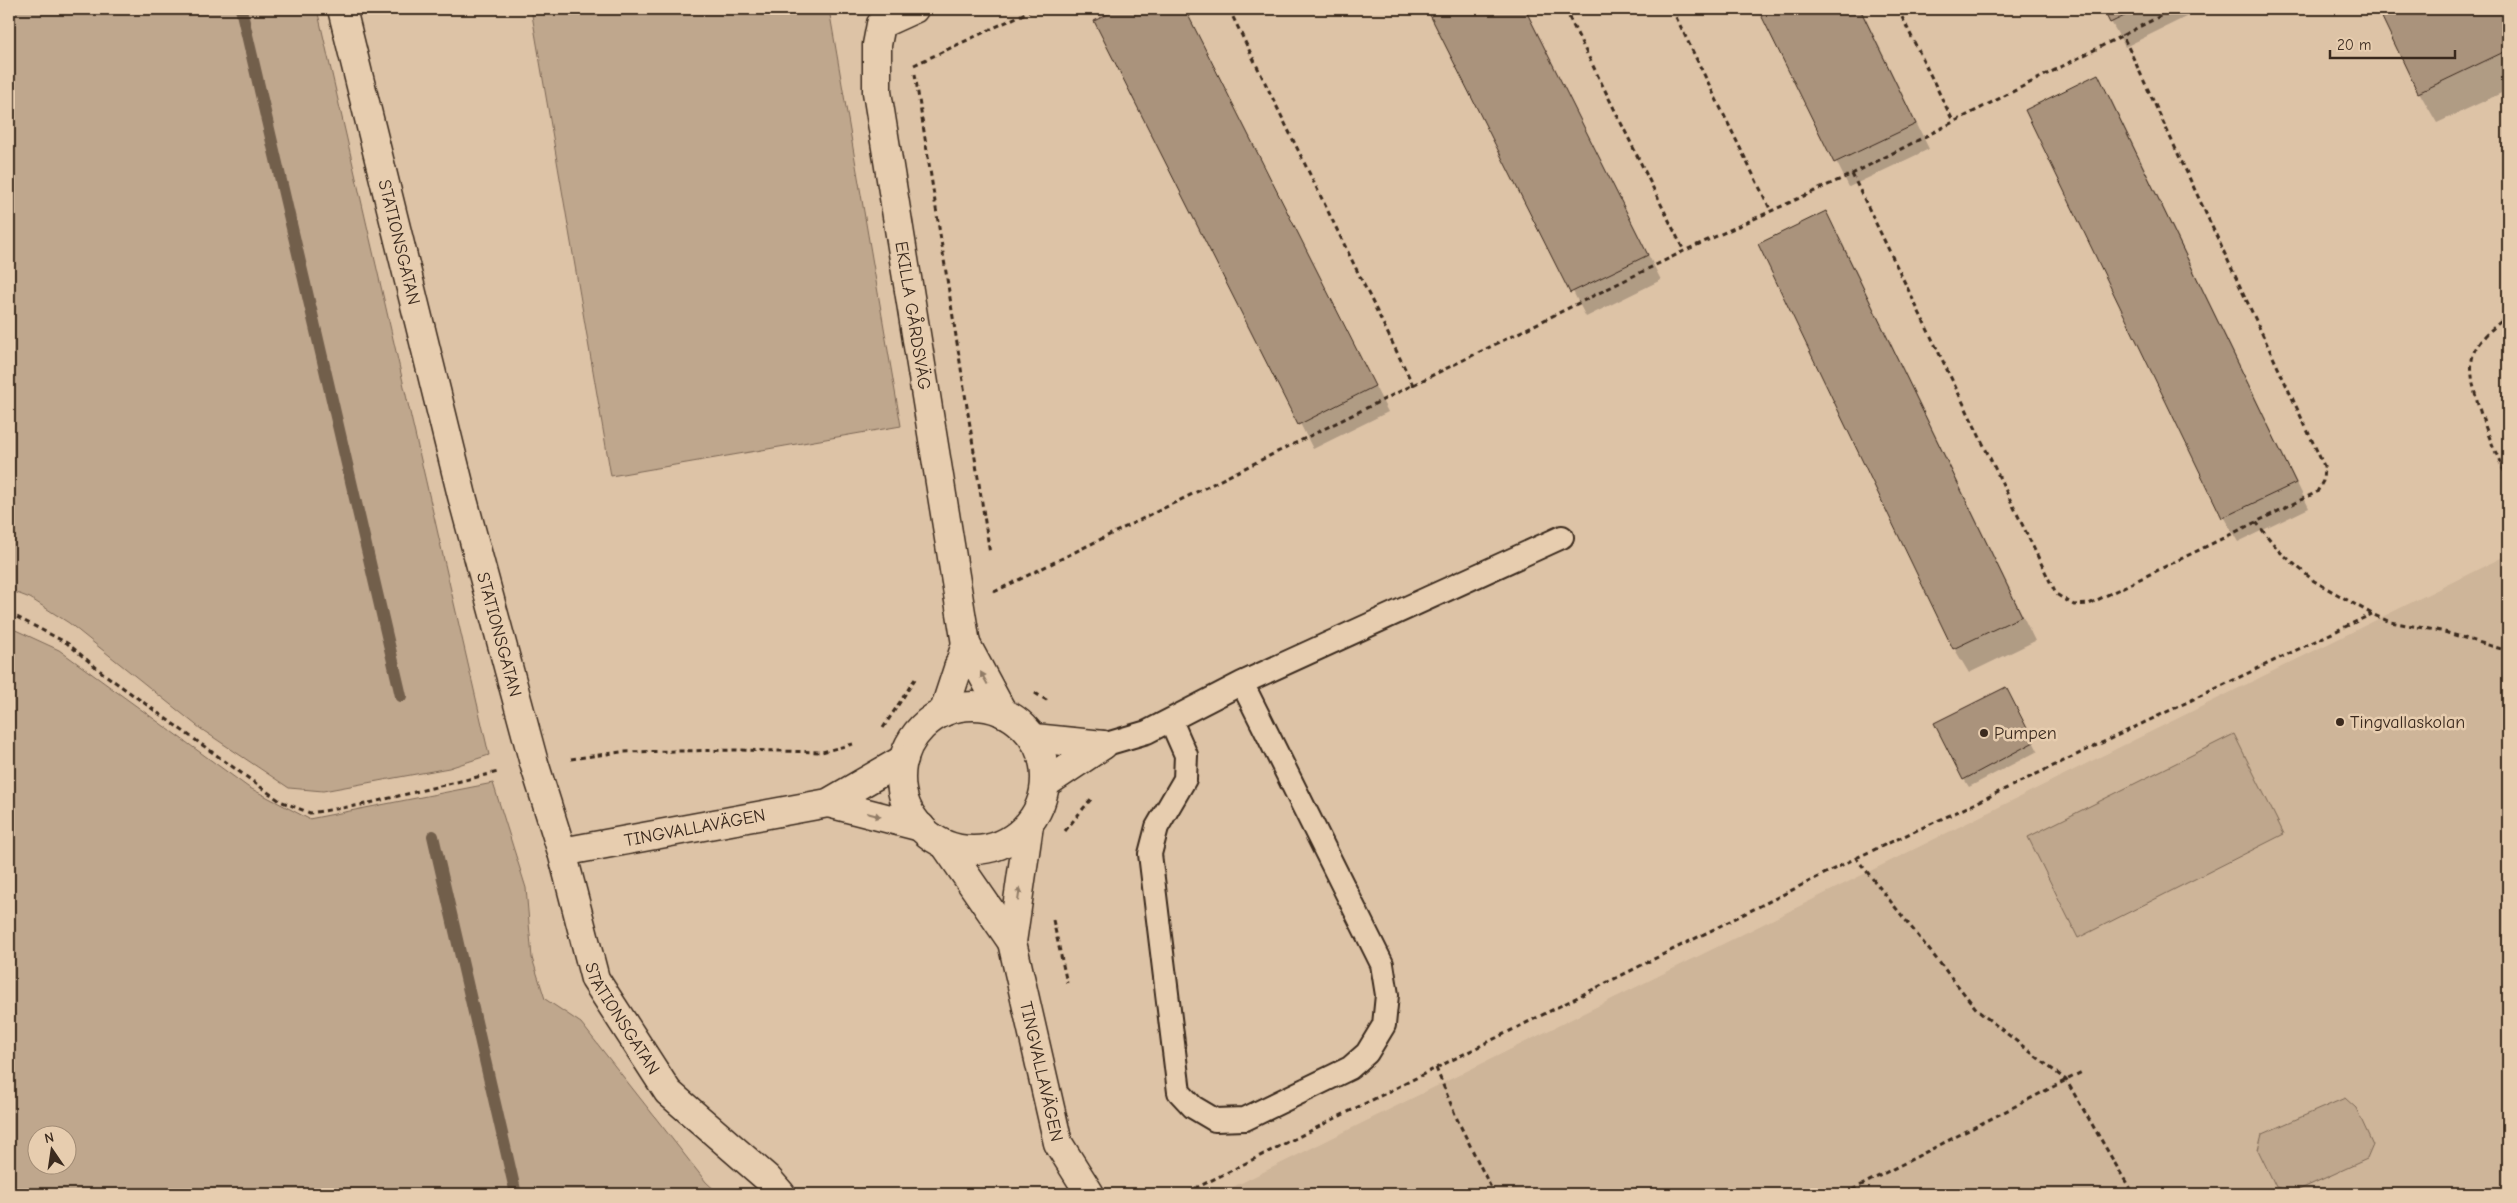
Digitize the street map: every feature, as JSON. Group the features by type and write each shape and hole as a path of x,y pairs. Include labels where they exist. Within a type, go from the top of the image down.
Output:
{"street":[{"name":"STATIONSGATAN","path":"342,9 462,496 534,763 562,852 595,979 668,1092 767,1178 782,1194"},
{"name":"EKILLA GÅRDSVÄG","path":"914,9 881,24 877,45 877,92 966,644"},
{"path":"944,711 966,644"},
{"path":"966,644 1003,713"},
{"path":"945,845 967,851 990,848 1011,840 1029,825 1041,805 1046,784 1043,761 1034,738 1016,720 1003,713 979,706 967,706 944,711 924,725 908,745 901,769 902,794 911,816 921,827 945,845 1012,942"},
{"path":"1034,738 1103,744"},
{"path":"1046,784 1103,744"},
{"path":"828,803 904,759"},
{"path":"828,803 921,827"},
{"name":"TINGVALLAVÄGEN","path":"562,852 828,803"},
{"path":"1012,942 1029,825"},
{"name":"TINGVALLAVÄGEN","path":"1012,942 1058,1142 1090,1194"}],"lane":[{"path":"1103,744 1147,732 1242,683 1562,537"},
{"path":"1171,721 1186,755 1184,779 1157,827 1150,854 1180,1092 1193,1106 1215,1120 1246,1119 1350,1068 1367,1053 1384,1025 1388,995 1382,964 1242,683"}],"path":[{"path":"990,556 989,537 914,65 1034,9"},
{"path":"1229,9 1414,387"},
{"path":"1565,9 1684,251"},
{"path":"1672,9 1771,211"},
{"path":"1898,9 1953,121"},
{"path":"958,599 988,596 1414,387 1684,251 1852,174 2174,9"},
{"path":"1852,174 2056,594 2074,606 2089,604 2317,492 2323,481 2324,466 2122,34"},
{"path":"2508,316 2497,324 2474,350 2471,372 2489,440 2508,479"},
{"path":"2256,522 2279,551 2314,582 2372,614 2390,622 2441,631 2508,651"},
{"path":"9,613 67,643 104,674 280,801 310,813 361,805 534,763 621,752 737,750 822,752 858,743"},
{"path":"1178,1194 1192,1189 1856,858 1970,806 2372,614"},
{"path":"881,731 916,677"},
{"path":"1034,692 1055,706"},
{"path":"1063,834 1093,795"},
{"path":"1856,858 1978,1011 2066,1080 2133,1194"},
{"path":"1052,914 1067,983"},
{"path":"1436,1068 1457,1119 1494,1194"},
{"path":"1844,1194 2082,1072"}],"shaded area":[{"path":"9,9 317,9 489,755 449,768 323,791 289,788 201,729 69,623 30,598 9,590"},
{"path":"531,9 829,9 901,426 611,476"},
{"name":"Tingvallaskolan","path":"2505,556 2508,564 2508,1194 1219,1194"},
{"path":"9,627 59,650 248,787 309,819 493,783 526,888 532,958 545,999 581,1023 706,1182 719,1194 9,1194"},
{"path":"2234,734 2284,834 2078,938 2028,837"},
{"path":"2345,1098 2356,1108 2373,1145 2367,1159 2294,1192 2276,1187 2258,1150 2262,1134"}],"building":[{"path":"1118,9 1185,9 1375,386 1298,425 1094,21"},
{"path":"1427,9 1525,9 1648,255 1570,293"},
{"path":"1758,9 1860,9 1916,124 1834,163"},
{"path":"2103,9 2139,9 2110,23"},
{"path":"2378,9 2508,9 2508,50 2418,93"},
{"path":"2098,74 2296,483 2222,518 2025,110"},
{"path":"1826,211 2022,616 1953,649 1758,244"},
{"name":"Pumpen","path":"2006,687 2034,742 1963,780 1934,723"}],"waterway":[{"path":"241,9 401,696"},
{"path":"433,836 516,1194"}],"place":[{"name":"Tingvallaskolan","path":"2340,722"},
{"name":"Pumpen","path":"1984,733"}]}
